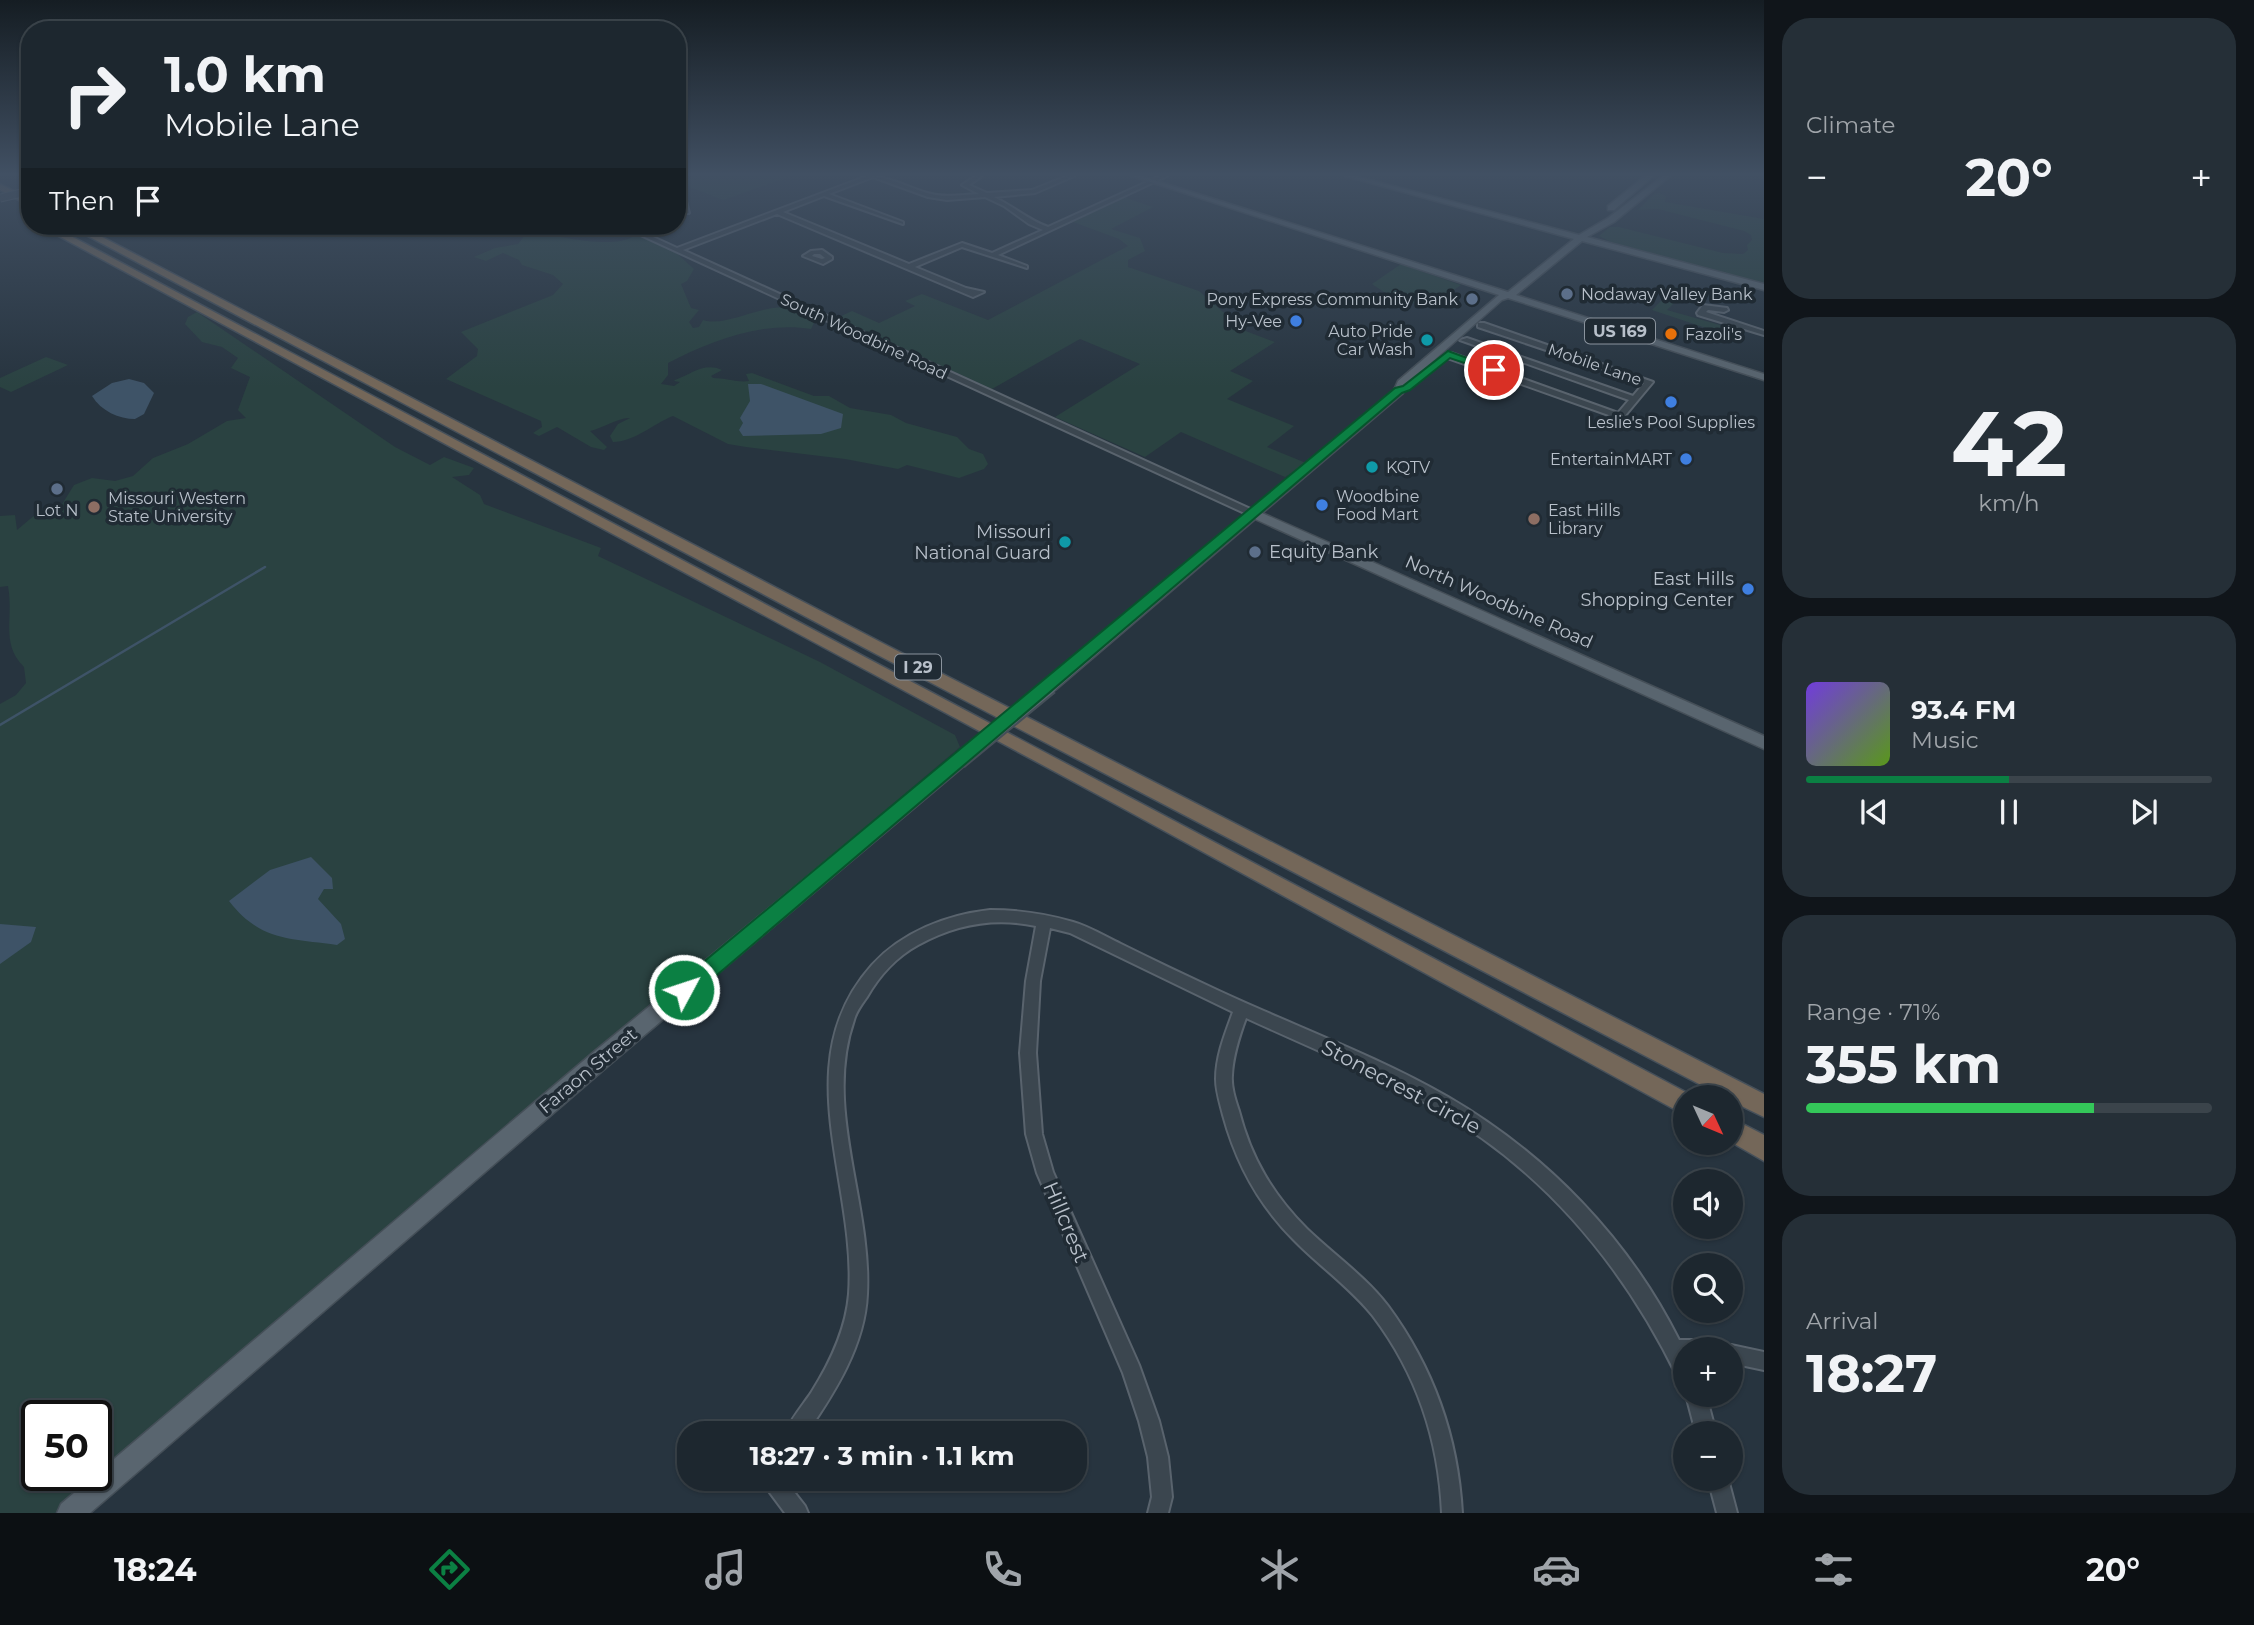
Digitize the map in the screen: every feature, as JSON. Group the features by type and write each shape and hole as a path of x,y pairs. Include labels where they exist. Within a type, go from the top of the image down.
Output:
{"highway":[{"name":"I 29","path":"84,247 1123,800 1673,1098"},
{"name":"I 29","path":"113,247 882,650 1764,1106"},
{"path":"1743,1136 1764,1148"}],"main road":[{"name":"US 169","path":"1359,247 1764,377"},
{"name":"Faraon Street","path":"1399,391 1402,383 1501,304 1510,303 1510,295 1570,247"},
{"path":"1612,247 1764,288"},
{"path":"1476,285 1524,285 1527,292 1542,306"},
{"path":"1476,285 1501,304 1542,306"},
{"name":"Faraon Street","path":"70,1513 602,1059 1399,391 1407,388 1448,355 1501,304"},
{"name":"North Woodbine Road","path":"1254,514 1764,743"}],"street":[{"name":"South Woodbine Road","path":"670,247 989,394"},
{"path":"678,250 687,247"},
{"path":"859,247 965,290"},
{"path":"910,267 958,247"},
{"path":"967,247 1025,267"},
{"path":"993,255 1012,247"},
{"path":"1724,310 1706,307 1701,313 1764,333"},
{"name":"Mobile Lane","path":"1448,355 1620,415 1649,382 1481,325"},
{"name":"Mobile Lane","path":"1464,340 1633,399"},
{"name":"North Woodbine Road","path":"989,394 1254,514"},
{"name":"Stonecrest Circle","path":"804,1421 828,1387 848,1341 858,1298 860,1259 855,1215 835,1106 835,1060 850,1006 882,964 932,930 954,921 985,915 1033,917 1073,928 1413,1089 1496,1137 1578,1209 1618,1258 1673,1346"},
{"name":"Hillcrest","path":"1044,920 1033,981 1028,1053 1034,1134 1045,1173 1132,1372 1149,1421 1158,1457 1162,1497 1158,1513"},
{"path":"1242,1009 1228,1047 1224,1078 1240,1148 1265,1195 1302,1236 1360,1287 1415,1362 1442,1436 1452,1489 1452,1513"},
{"path":"1743,1357 1764,1361"},
{"path":"781,1491 798,1513"},
{"path":"1721,1491 1727,1513"}],"green space":[{"path":"664,247 674,251 694,269 687,281 681,284 691,308 699,310 689,322 693,328 699,327 703,320 729,319 788,307 802,311 815,321 811,329 793,327 756,330 701,347 668,363 668,375 661,384 674,386 680,382 675,380 709,367 722,370 711,376 713,378 749,381 746,374 752,373 814,396 829,396 850,408 891,415 906,423 957,437 969,449 983,454 988,464 984,469 959,478 907,465 898,469 845,459 746,447 728,444 673,416 621,441 613,442 610,436 618,424 630,418 590,431 607,447 604,450 591,447 557,427 539,436 533,433 542,427 541,421 446,379 477,356 478,349 461,332 553,295 563,284 553,275 522,265 519,260 503,253 486,261 474,257 495,248"},
{"path":"1127,247 1143,247 1145,251 1128,260 1128,267 1199,291 1231,319 1227,324 1275,342 1230,371 1253,381 1227,399 1294,426 1267,447 1306,463 1285,477 1181,432 1145,457 1055,417 1140,364 1080,339 992,389 837,318 852,311 879,323 915,306 905,301 922,294 988,320"},
{"path":"1628,247 1697,247 1723,253 1743,254 1748,250 1747,247 1764,247 1764,284"},
{"path":"1401,264 1461,285 1443,298 1403,305 1372,284"},
{"path":"1675,287 1687,290 1667,310 1720,325 1724,329 1721,333 1652,310"},
{"path":"197,312 395,447 430,465 444,457 474,468 469,475 452,477 480,495 484,504 601,548 598,556 820,662 955,735 960,747 112,1465 112,1400 21,1400 21,1491 81,1491 55,1513 0,1513 0,704 16,695 26,683 24,667 12,649 10,640 8,586 0,587 0,516 15,515 17,530 42,509 61,506 74,485 92,478 115,481 133,476 153,458 188,444 227,421 246,418 238,410 250,377 231,368 238,358 222,347 202,342 185,324 188,317"},
{"path":"46,357 68,365 11,392 0,387 0,378"}],"water":[{"path":"129,379 144,383 154,393 144,414 135,419 111,413 100,406 92,396 112,383"},
{"path":"748,384 761,384 843,414 841,428 821,434 743,436 739,430 743,423 740,418 750,401"},
{"path":"311,857 332,878 333,889 324,889 318,899 341,924 345,939 337,945 277,936 253,924 229,901 270,870"},
{"path":"0,924 36,927 31,942 0,964"}],"waterway":[{"path":"0,725 265,567"}],"place":[{"name":"Nodaway Valley Bank","path":"1567,294"},
{"name":"Pony Express Community Bank","path":"1472,299"},
{"name":"Hy-Vee","path":"1296,321"},
{"name":"Fazoli's","path":"1671,334"},
{"name":"Auto Pride Car Wash","path":"1427,340"},
{"name":"Leslie's Pool Supplies","path":"1671,402"},
{"name":"EntertainMART","path":"1686,459"},
{"name":"KQTV","path":"1372,467"},
{"name":"Lot N","path":"57,489"},
{"name":"Woodbine Food Mart","path":"1322,505"},
{"name":"Missouri Western State University","path":"94,507"},
{"name":"East Hills Library","path":"1534,519"},
{"name":"Missouri National Guard","path":"1065,542"},
{"name":"Equity Bank","path":"1255,552"},
{"name":"East Hills Shopping Center","path":"1748,589"}],"route":[{"path":"684,990 1399,391 1407,388 1448,355 1494,370"}]}
